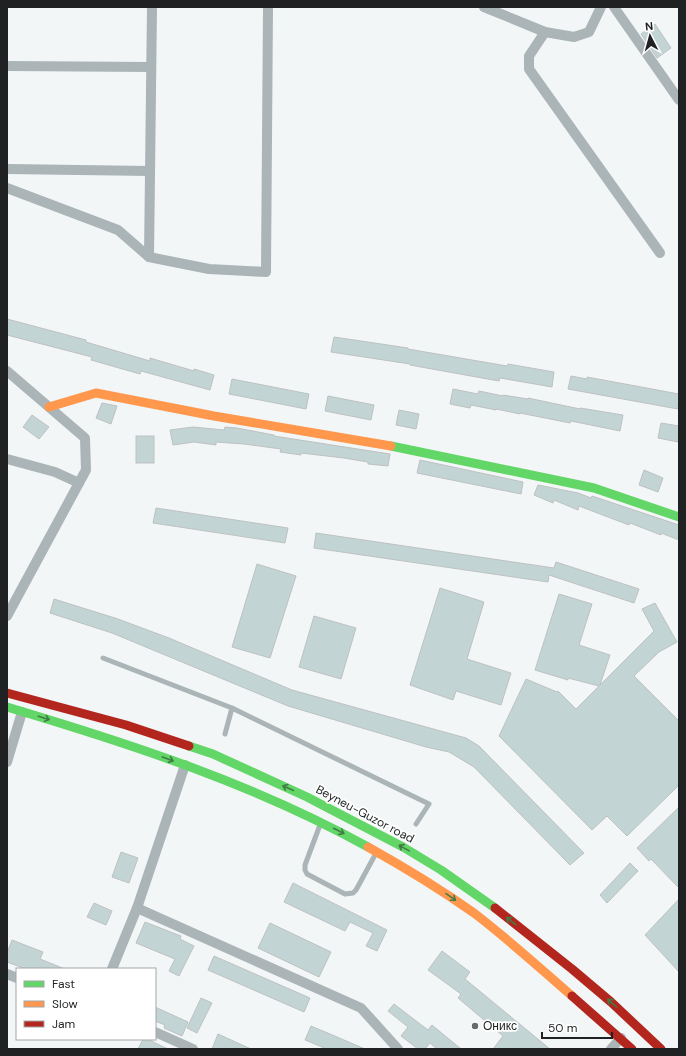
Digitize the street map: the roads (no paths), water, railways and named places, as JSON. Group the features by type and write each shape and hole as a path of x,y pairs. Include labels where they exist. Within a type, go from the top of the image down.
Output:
{"main road":[{"path":"49,407 96,393 214,416 398,447 594,488 679,517"},
{"name":"Beyneu-Guzor road","path":"7,694 126,725 273,800 322,822 377,851 449,896 506,939 632,1049"},
{"name":"Beyneu-Guzor road","path":"7,707 129,745 194,760 213,754 307,797 403,847 441,870 493,907 572,969 611,1002 661,1049"}],"street":[{"path":"149,256 152,7"},
{"path":"7,188 118,230 149,256 209,269 266,272 268,7"},
{"path":"484,7 545,32 574,37 589,32 602,7"},
{"path":"614,7 679,100"},
{"path":"545,32 529,56 529,69 660,253"},
{"path":"7,66 151,67"},
{"path":"7,169 150,171"},
{"path":"7,371 85,438 86,470 7,616"},
{"path":"7,459 55,472 79,483"},
{"path":"7,762 22,712"},
{"path":"112,968 194,760"},
{"path":"137,908 361,1008 398,1049"},
{"path":"156,1032 193,1049"},
{"path":"611,1049 621,1038"}],"lane":[{"path":"104,658 232,708 429,804 416,824"},
{"path":"225,734 232,708"},
{"path":"322,822 305,865 307,874 345,894 353,893 377,851"}],"place":[{"name":"Оникс","path":"475,1026"}]}
